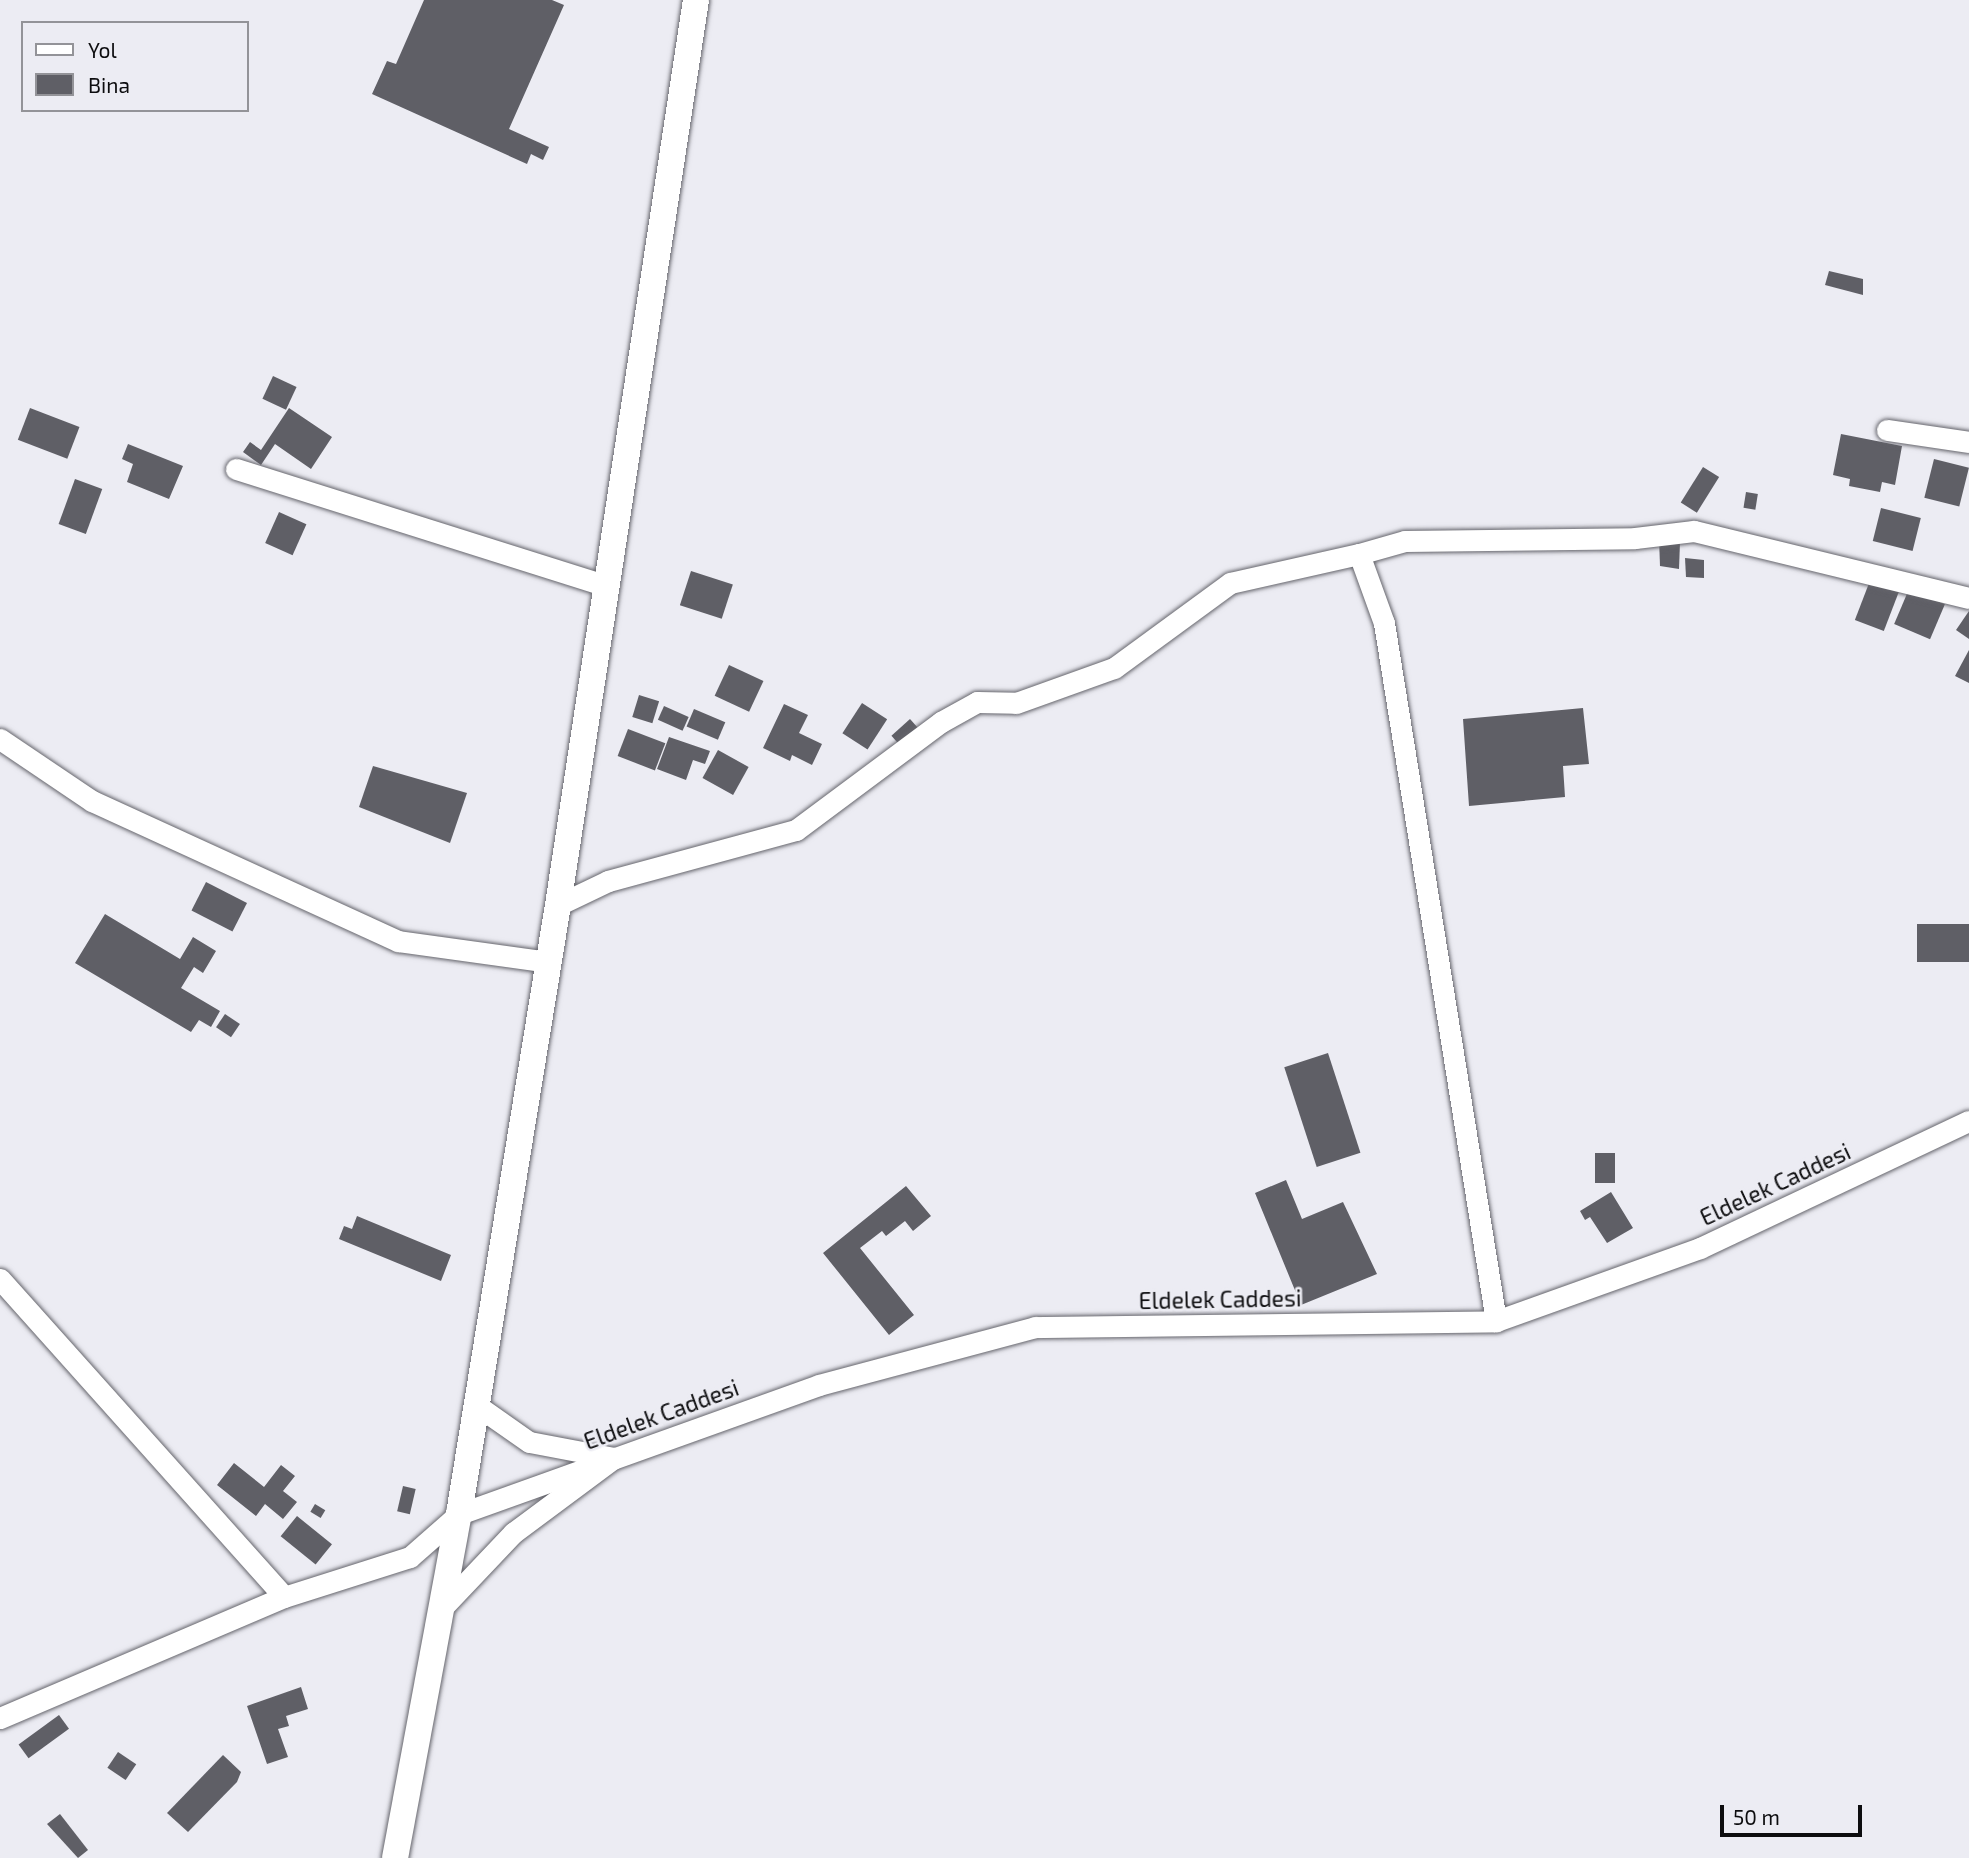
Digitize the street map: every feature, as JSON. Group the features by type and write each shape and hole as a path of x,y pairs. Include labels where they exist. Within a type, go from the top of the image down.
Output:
{"main road":[{"path":"395,1858 459,1514 549,962 696,0"}],"street":[{"path":"1887,430 1969,442"},
{"path":"236,469 607,586"},
{"path":"558,905 608,881 796,830 941,722 977,702 1016,703 1114,668 1230,583 1405,541 1635,538 1694,531 1969,598"},
{"path":"1359,554 1384,623 1496,1321"},
{"path":"0,740 92,801 398,941 549,962"},
{"name":"Eldelek Caddesi","path":"459,1514 819,1385 1035,1327 1496,1321 1700,1248 1969,1121"},
{"path":"0,1279 284,1597"},
{"path":"475,1404 529,1442 614,1458"},
{"path":"441,1609 513,1533 614,1458"},
{"path":"0,1718 284,1597 410,1557 459,1514"}],"building":[{"path":"424,0 552,0 564,5 509,129 549,147 543,160 531,154 527,164 372,94 387,61 396,64"},
{"path":"1829,271 1863,279 1863,295 1825,285"},
{"path":"273,376 297,387 286,410 262,399"},
{"path":"30,408 79,427 67,459 18,440"},
{"path":"289,408 332,437 311,469 275,444 261,465 243,452 250,442 261,450"},
{"path":"1841,434 1902,446 1895,485 1882,482 1880,492 1849,486 1850,479 1833,475"},
{"path":"128,444 183,466 169,499 127,482 133,464 122,459"},
{"path":"1934,459 1969,468 1959,507 1924,498"},
{"path":"1703,467 1719,477 1697,513 1681,503"},
{"path":"75,479 102,489 86,534 59,524"},
{"path":"1746,492 1758,494 1755,510 1743,508"},
{"path":"1881,508 1921,518 1913,551 1873,541"},
{"path":"279,512 306,524 293,555 265,543"},
{"path":"1659,538 1680,542 1679,569 1660,566"},
{"path":"1685,558 1704,560 1704,578 1686,577"},
{"path":"691,571 733,585 722,619 680,605"},
{"path":"1871,578 1900,589 1884,631 1855,620"},
{"path":"1909,589 1945,604 1930,639 1894,624"},
{"path":"1969,611 1969,639 1956,630"},
{"path":"1969,650 1969,683 1955,676"},
{"path":"729,665 763,681 749,712 715,696"},
{"path":"639,695 659,701 652,723 632,717"},
{"path":"862,703 887,719 868,750 842,733"},
{"path":"784,704 808,715 799,733 822,744 812,765 792,755 790,761 763,748"},
{"path":"664,706 689,717 683,731 658,720"},
{"path":"1583,708 1589,764 1563,766 1565,797 1469,806 1463,719"},
{"path":"694,709 725,722 718,740 687,726"},
{"path":"910,719 919,729 900,745 891,736"},
{"path":"628,729 665,743 655,770 618,756"},
{"path":"669,737 710,751 705,764 693,760 686,780 657,769"},
{"path":"718,750 749,767 733,795 702,778"},
{"path":"373,766 467,793 450,843 359,807"},
{"path":"206,882 247,903 232,931 191,911"},
{"path":"105,914 180,959 193,937 216,951 203,973 194,967 181,988 220,1011 211,1027 199,1020 191,1032 75,963"},
{"path":"1917,924 1969,924 1969,962 1917,962"},
{"path":"225,1014 240,1024 231,1037 216,1027"},
{"path":"1328,1053 1360,1153 1317,1167 1284,1067"},
{"path":"1595,1153 1615,1153 1615,1183 1595,1183"},
{"path":"1286,1180 1302,1219 1343,1202 1377,1274 1301,1305 1255,1193"},
{"path":"906,1186 931,1216 913,1231 905,1221 886,1236 882,1231 860,1248 914,1315 889,1335 823,1253"},
{"path":"1611,1192 1633,1228 1607,1243 1590,1217 1585,1220 1580,1211"},
{"path":"357,1216 451,1255 441,1281 339,1239 344,1226 352,1229"},
{"path":"234,1463 264,1487 281,1465 295,1476 283,1491 297,1502 283,1519 265,1504 256,1516 217,1485"},
{"path":"403,1486 416,1489 410,1514 397,1511"},
{"path":"315,1504 325,1510 321,1518 310,1512"},
{"path":"297,1516 332,1544 316,1565 281,1536"},
{"path":"301,1687 308,1709 286,1716 289,1726 278,1729 288,1757 267,1764 247,1706"},
{"path":"59,1715 69,1729 29,1758 19,1744"},
{"path":"118,1752 136,1764 126,1780 107,1768"},
{"path":"223,1755 241,1772 237,1782 188,1832 167,1813"},
{"path":"60,1814 88,1850 78,1858 47,1824"}]}
